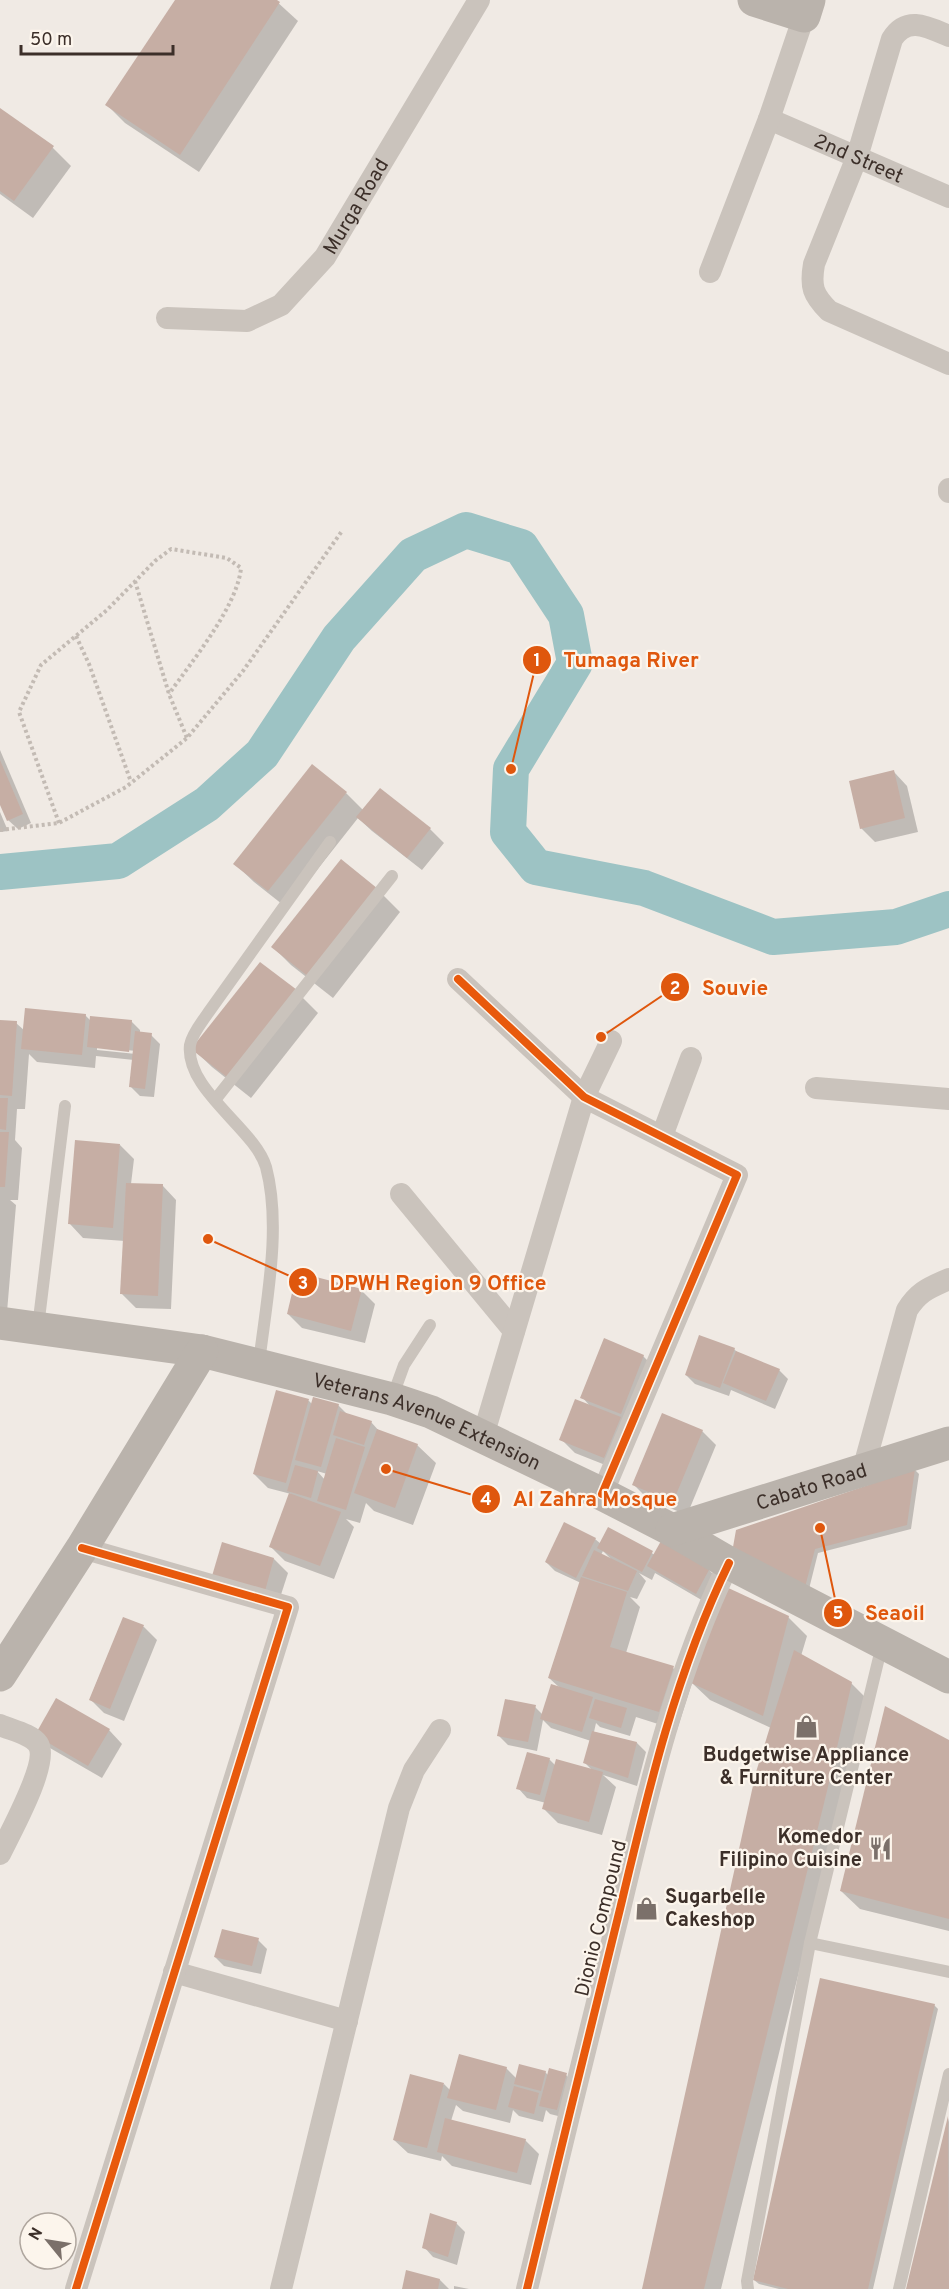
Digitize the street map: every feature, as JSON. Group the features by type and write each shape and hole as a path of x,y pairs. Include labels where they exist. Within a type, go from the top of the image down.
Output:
{"main road":[{"path":"754,0 806,8"},
{"name":"Veterans Avenue Extension","path":"0,1323 202,1350 392,1399 431,1412 602,1494 949,1677"},
{"path":"0,1675 82,1548 202,1350"},
{"name":"Cabato Road","path":"672,1530 949,1443"}],"street":[{"name":"Murga Road","path":"167,318 247,321 281,305 325,258 479,0"},
{"path":"710,272 769,119 806,8"},
{"path":"949,36 926,26 911,24 899,29 892,39 857,157 814,264 811,281 816,298 828,311 949,364"},
{"name":"2nd Street","path":"769,119 949,197"},
{"path":"458,980 584,1097 737,1175 602,1494"},
{"path":"483,1436 584,1097 611,1041"},
{"path":"662,1136 691,1058"},
{"path":"816,1088 949,1099"},
{"path":"400,1194 514,1331"},
{"path":"863,1470 907,1310 915,1297 924,1290 949,1279"},
{"path":"76,2289 288,1607 82,1548"},
{"name":"Dionio Compound","path":"527,2289 653,1775 690,1654 707,1608 729,1563"},
{"path":"0,1725 38,1743 41,1751 40,1764 0,1854"},
{"path":"280,2289 399,1808 414,1770 440,1730"},
{"path":"174,1972 346,2021"}],"lane":[{"path":"259,1365 273,1237 266,1166 253,1142 215,1100 196,1071 190,1047 192,1039 208,1013 330,842"},
{"path":"215,1100 392,876"},
{"path":"38,1328 65,1106"},
{"path":"392,1399 404,1365 430,1325"},
{"path":"748,2289 747,2281 810,1944 883,1642"},
{"path":"810,1944 949,1972"},
{"path":"899,2289 949,2074"}],"path":[{"path":"0,830 59,823 131,782 187,738 243,671 342,531"},
{"path":"59,823 20,712 41,665 107,610 154,561 171,549 227,558 241,568 240,584 208,639 169,694"},
{"path":"135,580 169,694 187,738"},
{"path":"76,636 89,664 131,782"}],"building":[{"path":"175,0 277,0 280,2 180,155 105,105"},
{"path":"0,108 54,146 14,201 0,191"},
{"path":"0,760 23,814 7,821 0,805"},
{"path":"312,764 347,792 268,891 233,864"},
{"path":"894,770 905,818 860,829 849,781"},
{"path":"380,788 431,828 407,858 356,817"},
{"path":"341,859 383,893 314,981 271,947"},
{"path":"260,962 301,993 232,1081 191,1049"},
{"path":"25,1008 86,1014 82,1055 21,1049"},
{"path":"90,1016 132,1020 129,1052 87,1047"},
{"path":"0,1020 17,1021 12,1096 0,1095"},
{"path":"135,1031 152,1033 145,1089 129,1087"},
{"path":"0,1098 8,1098 6,1130 0,1129"},
{"path":"0,1132 9,1132 5,1187 0,1187"},
{"path":"75,1140 120,1144 113,1228 68,1224"},
{"path":"126,1183 163,1184 158,1296 120,1294"},
{"path":"297,1272 362,1289 351,1331 287,1314"},
{"path":"699,1335 735,1348 720,1388 685,1375"},
{"path":"604,1338 644,1355 621,1414 580,1398"},
{"path":"736,1351 780,1369 766,1401 723,1383"},
{"path":"276,1390 309,1399 286,1483 253,1474"},
{"path":"313,1397 339,1404 321,1467 295,1460"},
{"path":"575,1399 621,1417 604,1458 559,1440"},
{"path":"340,1411 372,1421 364,1445 333,1435"},
{"path":"662,1413 703,1430 673,1502 632,1485"},
{"path":"377,1429 418,1444 395,1508 354,1493"},
{"path":"336,1438 365,1447 346,1510 317,1501"},
{"path":"295,1465 318,1471 311,1498 287,1491"},
{"path":"915,1469 907,1525 815,1549 805,1587 733,1547 736,1530"},
{"path":"289,1493 341,1512 320,1566 269,1547"},
{"path":"564,1522 596,1538 576,1578 545,1562"},
{"path":"608,1527 653,1551 642,1572 597,1548"},
{"path":"661,1541 710,1568 696,1594 647,1566"},
{"path":"222,1542 274,1558 265,1591 212,1576"},
{"path":"594,1550 637,1571 628,1591 582,1576"},
{"path":"581,1577 627,1592 610,1647 674,1666 659,1712 548,1678"},
{"path":"724,1586 789,1616 763,1716 689,1682"},
{"path":"123,1617 144,1625 110,1709 89,1700"},
{"path":"794,1650 852,1682 827,1791 704,2289 642,2289 756,1772"},
{"path":"551,1684 593,1697 582,1732 540,1719"},
{"path":"56,1698 110,1729 88,1766 35,1735"},
{"path":"505,1699 536,1705 528,1742 497,1736"},
{"path":"595,1699 627,1708 621,1728 589,1718"},
{"path":"885,1706 949,1740 949,1919 840,1891"},
{"path":"592,1731 637,1742 628,1778 583,1763"},
{"path":"527,1752 550,1758 540,1795 516,1789"},
{"path":"556,1759 603,1772 589,1822 542,1809"},
{"path":"222,1929 259,1938 252,1966 214,1957"},
{"path":"820,1978 935,2004 868,2289 788,2289 753,2280"},
{"path":"459,2054 507,2067 496,2110 447,2098"},
{"path":"519,2064 546,2071 541,2091 514,2084"},
{"path":"549,2068 567,2073 557,2110 539,2106"},
{"path":"410,2074 444,2083 427,2148 393,2140"},
{"path":"514,2086 539,2093 534,2114 508,2107"},
{"path":"948,2116 949,2289 906,2289"},
{"path":"445,2118 526,2139 517,2173 437,2152"},
{"path":"430,2213 457,2222 448,2257 422,2248"},
{"path":"406,2270 440,2279 438,2289 402,2289"}],"waterway":[{"path":"0,872 118,861 207,804 262,754 339,638 413,555 466,530 521,547 566,615 575,663 511,769 508,832 536,867 644,888 773,937 896,927 949,909"}],"cycle path":[{"path":"458,979 584,1097 737,1175 602,1494"},
{"path":"76,2289 288,1607 82,1548"},
{"path":"527,2289 653,1776 694,1646 729,1563"}],"place":[{"name":"Tumaga River","path":"511,769"},
{"name":"Souvie","path":"601,1037"},
{"name":"DPWH Region 9 Office","path":"208,1239"},
{"name":"Al Zahra Mosque","path":"386,1469"},
{"name":"Seaoil","path":"820,1528"},
{"name":"Budgetwise Appliance & Furniture Center","path":"806,1727"},
{"name":"Komedor Filipino Cuisine","path":"880,1848"},
{"name":"Sugarbelle Cakeshop","path":"647,1908"}]}
